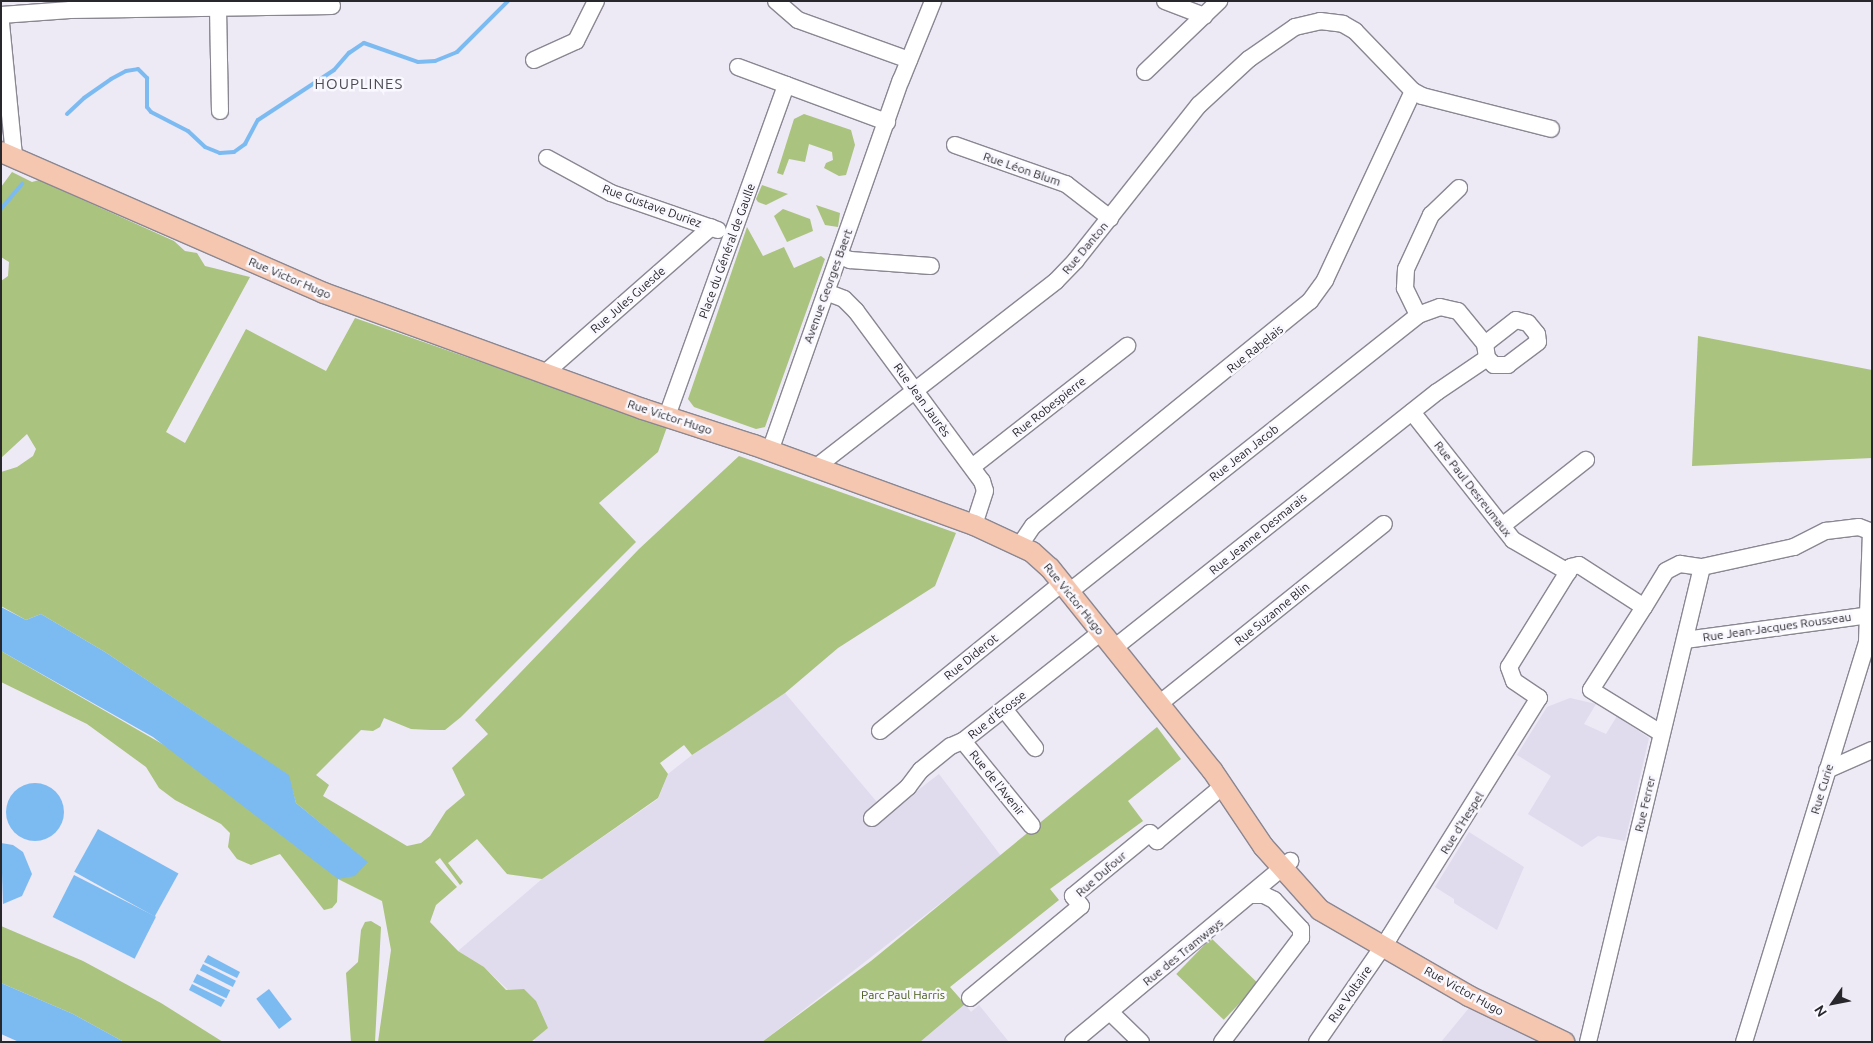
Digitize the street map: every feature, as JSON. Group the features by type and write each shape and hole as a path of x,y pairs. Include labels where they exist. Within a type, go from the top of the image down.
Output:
{"main road":[{"name":"Rue Victor Hugo","path":"8,154 309,287 668,416 770,450 974,525 1020,545 1044,561 1066,587 1241,811 1268,835 1286,865 1375,942 1469,996 1564,1042"}],"street":[{"path":"534,60 576,41 596,1"},
{"path":"776,1 798,20 909,60"},
{"name":"Avenue Georges Baert","path":"770,450 909,60 934,1"},
{"path":"1165,1 1204,16"},
{"path":"1145,72 1219,1"},
{"path":"1,15 70,10 332,6"},
{"path":"218,8 220,111"},
{"name":"Rue Danton","path":"815,468 1056,281 1110,218 1199,105 1239,68 1295,27 1320,21 1337,22 1355,31 1413,90"},
{"path":"1,22 8,154"},
{"path":"738,68 887,122"},
{"name":"Place du Général de Gaulle","path":"668,416 786,85"},
{"path":"1413,90 1429,98 1551,130"},
{"name":"Rue Rabelais","path":"1020,545 1033,526 1310,301 1325,280 1413,90"},
{"name":"Rue Léon Blum","path":"955,145 1066,184 1110,218"},
{"name":"Rue Gustave Duriez","path":"547,158 611,192 732,234"},
{"path":"1418,315 1405,288 1406,269 1431,215 1459,188"},
{"name":"Rue Jules Guesde","path":"544,372 711,227"},
{"path":"839,256 850,260 931,266"},
{"name":"Rue Jean Jaurès","path":"826,292 850,304 972,467 985,491 974,525"},
{"name":"Rue Jeanne Desmarais","path":"1114,648 1464,372 1486,351 1458,311 1440,307 1418,315"},
{"name":"Rue Jean Jacob","path":"1066,587 1418,315"},
{"name":"Rue Robespierre","path":"972,467 1126,346"},
{"name":"Rue Paul Desreumaux","path":"1407,416 1515,542 1568,572"},
{"path":"1502,526 1586,460"},
{"name":"Rue Suzanne Blin","path":"1159,704 1384,524"},
{"path":"1661,732 1591,690 1666,571 1680,564 1702,567 1794,547 1826,531 1859,527 1872,532"},
{"name":"Rue Curie","path":"1744,1042 1867,641 1872,532"},
{"path":"1568,572 1578,565 1644,607"},
{"name":"Rue Ferrer","path":"1588,1042 1702,567"},
{"name":"Rue d'Hespel","path":"1375,942 1540,698 1514,681 1509,667 1568,572"},
{"name":"Rue Diderot","path":"880,731 1066,587"},
{"name":"Rue Jean-Jacques Rousseau","path":"1685,640 1869,614"},
{"name":"Rue d'Écosse","path":"872,818 908,787 921,770 951,746 963,741 1101,632"},
{"path":"1004,709 1035,748"},
{"name":"Rue de l'Avenir","path":"963,741 1032,826"},
{"path":"1828,770 1872,750"},
{"name":"Rue Dufour","path":"970,998 1081,906 1073,896 1150,833 1157,841 1223,786"},
{"name":"Rue des Tramways","path":"1074,1042 1286,865"},
{"path":"1222,1042 1300,938 1301,930 1274,900 1264,894 1252,895"},
{"name":"Rue Voltaire","path":"1317,1042 1375,942"},
{"path":"1110,1012 1141,1042"}],"shaded area":[{"path":"785,693 887,814 939,774 1001,856 762,1042 536,1042 534,1039 548,1028 484,967 458,951 542,879 658,799 668,774 692,755"},
{"path":"1570,698 1596,704 1584,724 1606,734 1617,716 1649,738 1625,841 1598,836 1582,847 1528,814 1551,776 1517,755 1547,707"},
{"path":"1469,832 1524,867 1497,930 1454,903 1454,899 1435,887"},
{"path":"965,1004 971,1012 979,1005 1009,1042 920,1042"},
{"path":"1469,1008 1509,1028 1542,1042 1441,1042"}],"green space":[{"path":"804,114 851,130 855,145 846,175 839,176 824,168 826,163 833,160 832,152 809,144 805,162 789,159 783,175 777,173 794,119"},
{"path":"12,172 32,182 39,180 174,241 185,251 197,253 205,266 250,277 166,432 185,443 246,329 326,371 355,318 667,427 658,452 599,503 636,542 461,717 445,730 411,729 384,718 380,727 373,731 361,730 316,775 329,785 323,796 407,846 421,843 430,836 446,811 465,795 452,768 488,734 475,720 639,549 739,456 956,533 935,586 838,648 785,693 692,755 684,745 660,763 668,774 658,798 542,879 507,874 477,839 448,863 463,882 460,885 440,858 435,862 457,887 436,905 430,922 458,951 484,967 506,990 524,989 536,1001 548,1028 531,1042 378,1042 391,950 382,901 338,879 337,902 332,908 324,910 280,854 251,865 237,859 228,847 230,833 221,824 175,800 159,788 146,767 87,724 1,682 1,651 367,862 296,803 288,775 105,652 41,614 26,620 1,606 1,472 17,467 33,456 36,449 27,434 1,458 1,281 8,276 9,262 1,257 1,187"},
{"path":"762,185 788,194 766,205 758,202 756,199"},
{"path":"816,205 840,213 838,227 825,225"},
{"path":"783,209 810,219 813,231 787,242 774,216"},
{"path":"747,227 763,256 784,247 794,268 821,256 825,259 765,427 756,429 694,407 688,399"},
{"path":"1698,336 1872,370 1872,458 1692,466"},
{"name":"Parc Paul Harris","path":"1157,727 1181,759 1128,801 1143,821 1050,889 1059,900 950,987 965,1004 920,1042 762,1042 871,961"},
{"path":"371,921 381,927 375,1042 351,1042 346,973 358,962 361,930 365,922"},
{"path":"1,926 83,961 161,1003 223,1042 124,1042 73,1014 1,983"},
{"path":"1211,938 1258,984 1224,1020 1176,974"}],"water":[{"path":"1,607 26,620 41,614 105,652 289,775 296,803 368,862 355,876 338,879 153,737 1,651"},
{"path":"35,783 46,785 59,796 64,812 62,823 51,836 35,841 24,839 11,828 6,812 8,801 19,788"},
{"path":"98,829 178,874 155,916 74,872"},
{"path":"1,843 13,845 23,852 32,874 22,896 3,904"},
{"path":"74,875 156,917 135,959 53,917"},
{"path":"208,955 240,972 237,978 204,962"},
{"path":"203,964 236,981 233,987 200,970"},
{"path":"197,974 230,990 226,998 193,982"},
{"path":"1,983 73,1014 124,1042 19,1042 1,1034"},
{"path":"192,984 225,1000 221,1007 189,990"},
{"path":"269,989 292,1019 279,1029 256,999"}],"waterway":[{"path":"67,114 84,98 111,79 126,71 138,69 147,78 147,107 151,112 188,131 205,147 220,153 234,152 245,144 258,120 334,70 349,53 364,43 418,62 435,61 457,52 508,1"},
{"path":"1,209 22,184"}],"district":[{"name":"HOUPLINES","path":"359,84"}]}
